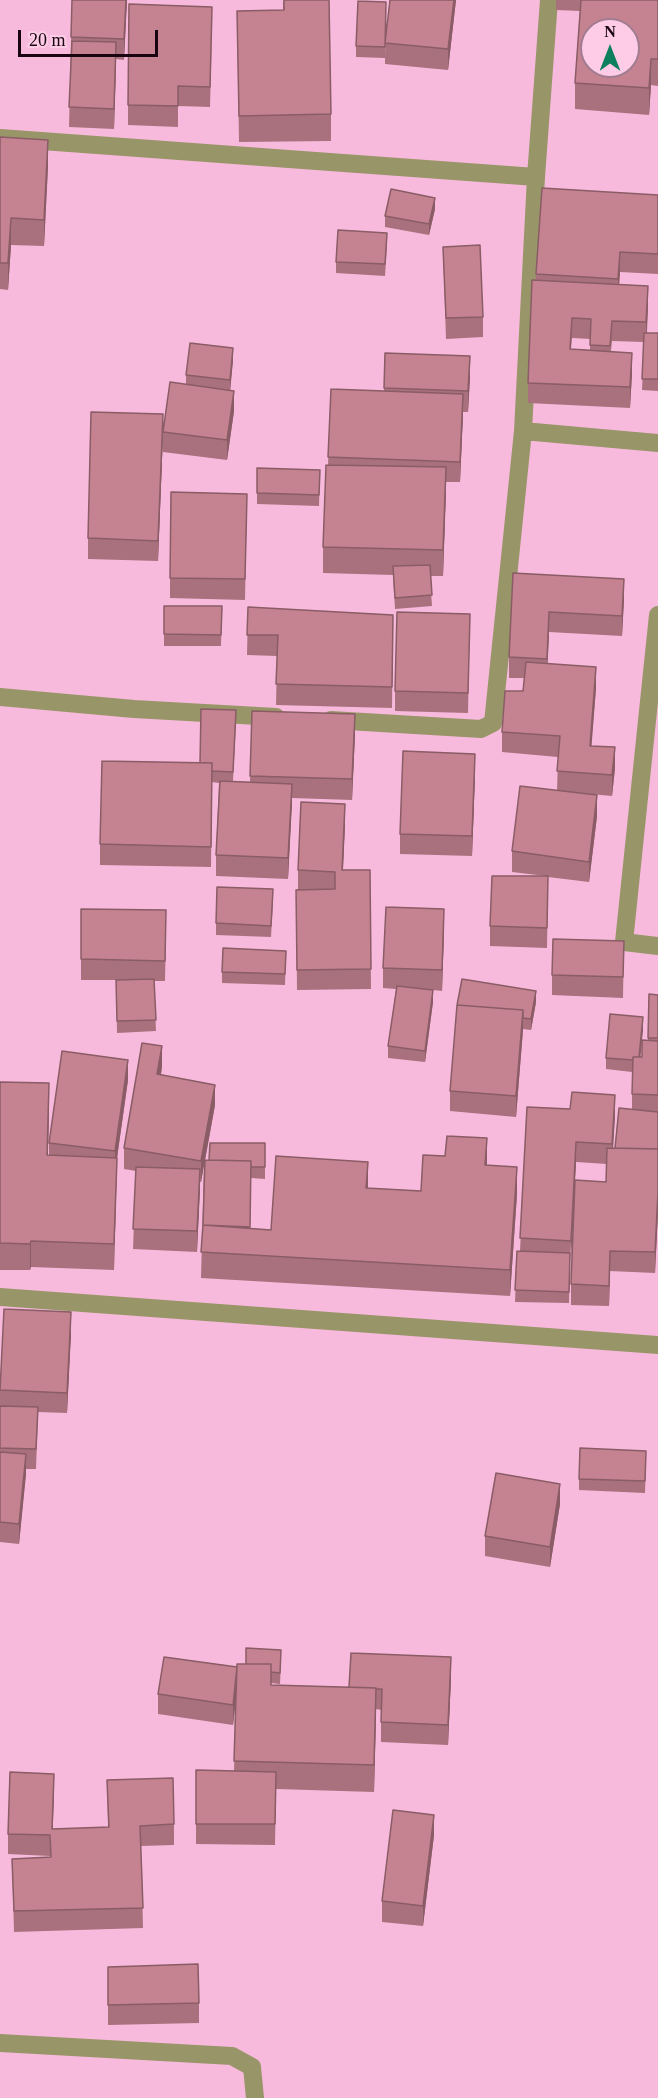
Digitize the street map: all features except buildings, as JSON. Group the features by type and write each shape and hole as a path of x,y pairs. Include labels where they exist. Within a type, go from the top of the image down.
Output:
{"street":[{"path":"314,719 481,729 494,723 523,431 536,177 549,0"},
{"path":"0,138 536,177"},
{"path":"523,431 658,443"},
{"path":"658,615 624,942 658,946"},
{"path":"0,697 134,709 290,718"},
{"path":"0,1297 658,1346"},
{"path":"0,2043 232,2056 252,2067 255,2098"}]}
